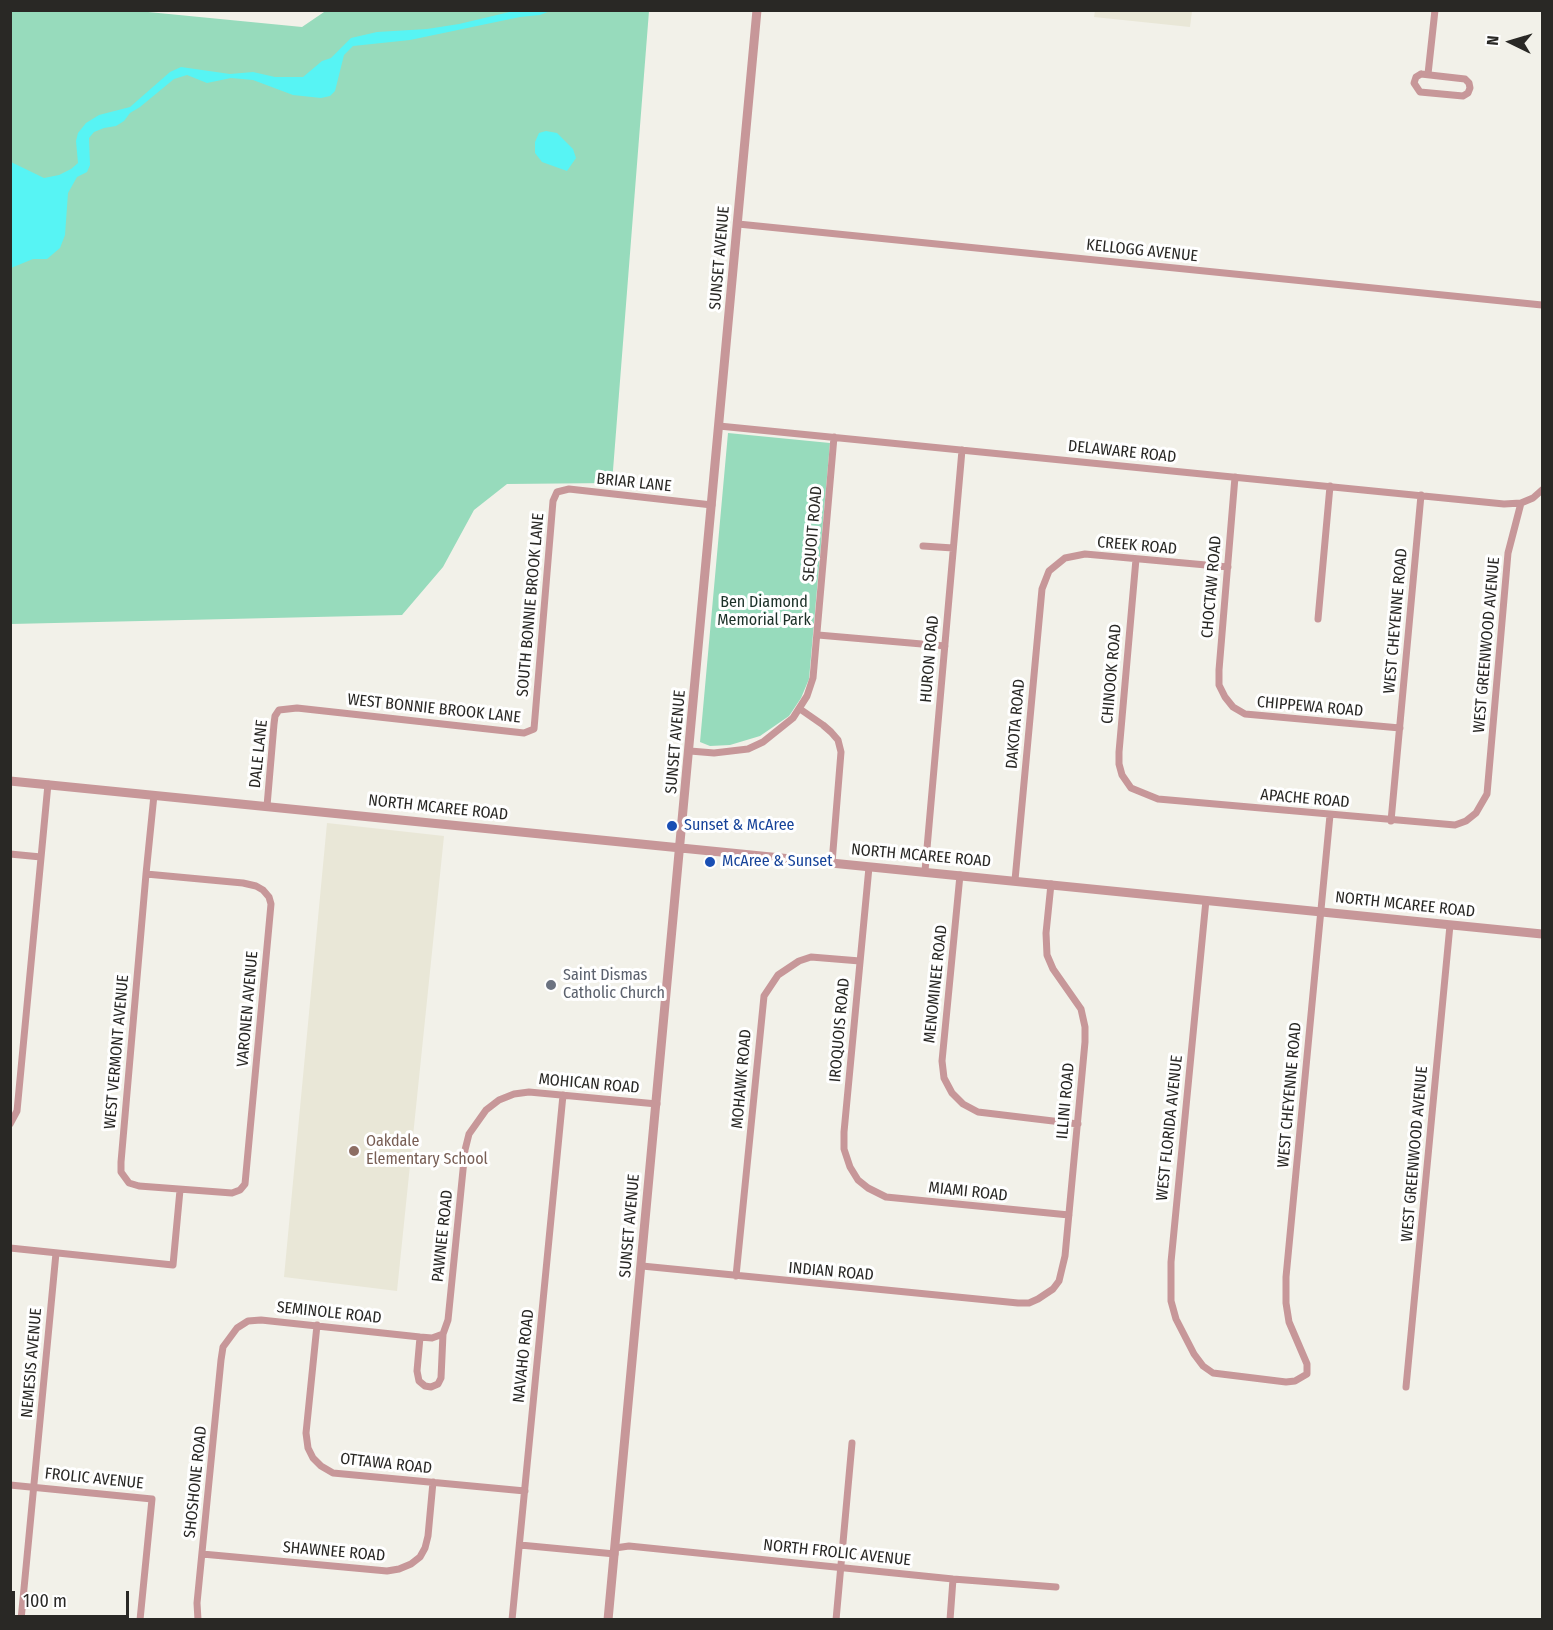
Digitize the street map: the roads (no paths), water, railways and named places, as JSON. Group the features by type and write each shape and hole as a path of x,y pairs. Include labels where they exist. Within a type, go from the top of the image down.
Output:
{"street":[{"name":"SUNSET AVENUE","path":"608,1620 757,10"},
{"path":"1428,74 1434,10"},
{"path":"1428,74 1465,79 1470,88 1463,96 1420,92 1414,83 1416,77 1428,74"},
{"name":"KELLOGG AVENUE","path":"738,224 1542,305"},
{"name":"DELAWARE ROAD","path":"719,426 1504,504 1521,503"},
{"name":"SEQUOIT ROAD","path":"800,709 813,678 834,437"},
{"name":"HURON ROAD","path":"925,871 962,450"},
{"name":"CHOCTAW ROAD","path":"1225,697 1219,685 1219,670 1235,477"},
{"path":"1318,619 1330,486"},
{"name":"BRIAR LANE","path":"555,495 561,490 569,489 712,505"},
{"path":"1521,503 1533,498 1542,490"},
{"name":"SOUTH BONNIE BROOK LANE","path":"536,717 555,495"},
{"name":"WEST CHEYENNE ROAD","path":"1391,821 1420,495"},
{"name":"WEST GREENWOOD AVENUE","path":"1476,813 1487,794 1509,553 1521,503"},
{"path":"923,546 953,548"},
{"name":"CREEK ROAD","path":"1049,571 1065,558 1075,555 1228,567"},
{"name":"CHINOOK ROAD","path":"1131,788 1122,775 1119,752 1136,559"},
{"name":"DAKOTA ROAD","path":"1016,880 1042,589 1049,571"},
{"path":"818,635 945,646"},
{"name":"CHIPPEWA ROAD","path":"1225,697 1233,707 1245,714 1400,728"},
{"name":"DALE LANE","path":"267,806 275,716 279,710 286,708 318,711"},
{"path":"690,750 714,753 748,749 778,731 800,709 831,732 838,740 841,752 832,863"},
{"name":"WEST BONNIE BROOK LANE","path":"318,711 524,733 534,729 536,717"},
{"name":"NORTH MCAREE ROAD","path":"10,781 1542,934"},
{"path":"10,1124 17,1111 48,784"},
{"name":"APACHE ROAD","path":"1131,788 1158,799 1391,821 1455,825 1466,821 1476,813"},
{"name":"WEST VERMONT AVENUE","path":"154,795 121,1172 129,1183 180,1190"},
{"name":"WEST CHEYENNE ROAD","path":"1307,1374 1306,1358 1289,1322 1286,1277 1330,815"},
{"path":"10,854 41,857"},
{"name":"IROQUOIS ROAD","path":"868,1188 858,1180 850,1167 844,1149 869,867"},
{"name":"VARONEN AVENUE","path":"146,874 256,886 269,897 271,904 245,1184 240,1190 232,1193 180,1190"},
{"name":"MENOMINEE ROAD","path":"960,875 942,1061 944,1078 952,1093 963,1104 978,1113 1078,1124"},
{"name":"ILLINI ROAD","path":"1018,1303 1029,1303 1038,1299 1053,1289 1059,1281 1065,1256 1078,1124 1085,1027 1080,1009 1053,969 1047,955 1046,933 1051,884"},
{"name":"WEST FLORIDA AVENUE","path":"1206,900 1170,1278 1171,1301 1176,1319 1194,1354 1203,1366 1213,1373 1286,1382 1301,1379 1307,1374"},
{"name":"WEST GREENWOOD AVENUE","path":"1406,1386 1450,925"},
{"name":"MOHAWK ROAD","path":"736,1276 764,996 778,975 799,961 811,957 860,961"},
{"name":"MOHICAN ROAD","path":"486,1110 499,1100 514,1094 529,1092 657,1104"},
{"name":"NAVAHO ROAD","path":"512,1620 563,1095"},
{"name":"PAWNEE ROAD","path":"420,1337 417,1371 419,1381 431,1387 438,1384 441,1378 443,1334 448,1320 465,1150 469,1134 486,1110"},
{"name":"MIAMI ROAD","path":"868,1188 886,1197 1069,1215"},
{"path":"10,1248 173,1265 180,1190"},
{"name":"NEMESIS AVENUE","path":"21,1620 56,1253"},
{"name":"INDIAN ROAD","path":"642,1266 1018,1303"},
{"name":"SEMINOLE ROAD","path":"224,1347 237,1328 248,1322 261,1320 432,1338 443,1334"},
{"name":"OTTAWA ROAD","path":"317,1325 306,1433 308,1448 313,1458 321,1466 333,1473 525,1491"},
{"name":"SHOSHONE ROAD","path":"198,1620 197,1603 224,1347"},
{"path":"836,1620 852,1443"},
{"name":"SHAWNEE ROAD","path":"202,1554 387,1571 399,1569 420,1557 425,1548 433,1482"},
{"path":"10,1485 34,1487"},
{"name":"FROLIC AVENUE","path":"34,1487 152,1499 140,1620"},
{"name":"NORTH FROLIC AVENUE","path":"520,1545 615,1551 629,1546 1056,1587"},
{"path":"950,1620 954,1579"}],"water":[{"path":"518,10 550,11 540,15 520,17 410,40 353,46 344,55 335,91 330,96 321,98 293,95 253,80 231,78 207,83 187,75 174,79 130,113 124,121 116,126 94,132 89,138 90,165 87,172 77,177 68,193 65,235 60,248 47,259 33,259 11,268 11,162 44,178 59,175 71,169 78,163 76,141 78,133 86,123 99,115 130,107 170,72 181,67 230,74 253,72 275,77 303,77 322,61 331,58 351,38 377,32 427,29 459,24"},
{"path":"546,131 557,133 573,149 576,158 567,171 542,162 535,153 535,142 539,133"}],"place":[{"name":"Sunset & McAree","path":"672,826"},
{"name":"McAree & Sunset","path":"710,862"},
{"name":"Saint Dismas Catholic Church","path":"551,985"},
{"name":"Oakdale Elementary School","path":"354,1151"}],"park label":[{"name":"Ben Diamond Memorial Park","path":"764,612"}]}
